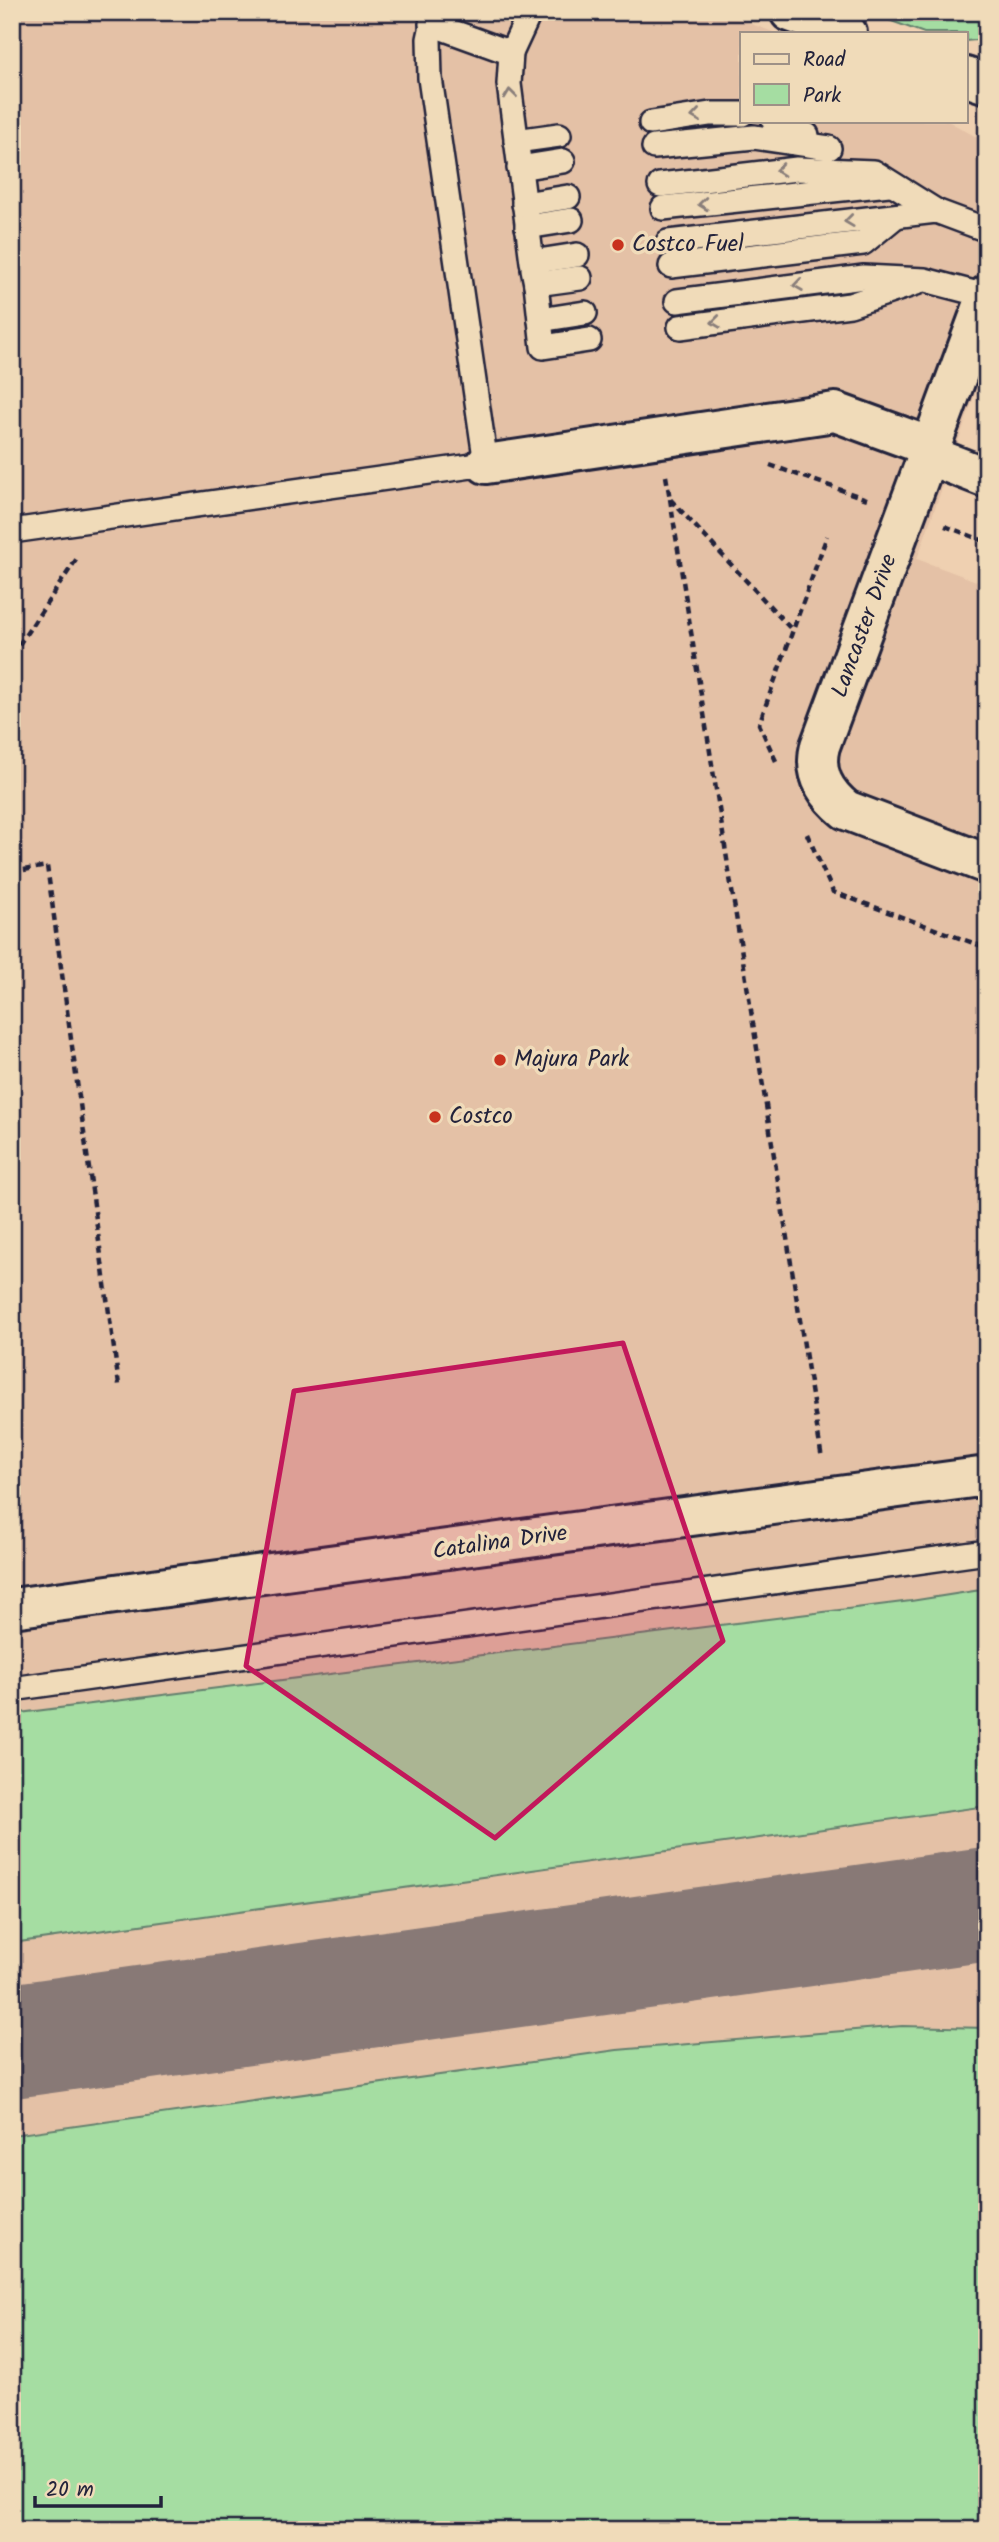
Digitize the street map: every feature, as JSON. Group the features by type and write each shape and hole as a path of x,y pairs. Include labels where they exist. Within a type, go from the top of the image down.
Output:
{"street":[{"path":"790,12 844,32"},
{"path":"968,78 987,85"},
{"name":"Lancaster Drive","path":"987,295 820,746 819,775 830,795 846,810 987,864"},
{"path":"486,464 835,412 987,478"},
{"name":"Catalina Drive","path":"12,1608 828,1500 987,1476"}],"lane":[{"path":"530,12 511,53 509,84 543,347 589,340"},
{"path":"12,530 486,464 430,78 433,18 511,53"},
{"path":"651,123 709,114 740,114"},
{"path":"776,122 883,178 936,211 987,230"},
{"path":"516,141 559,135"},
{"path":"654,147 754,136 829,148"},
{"path":"519,168 563,161"},
{"path":"660,185 797,169 883,178"},
{"path":"663,208 883,178"},
{"path":"524,204 570,209 527,227"},
{"path":"668,243 936,211"},
{"path":"671,266 863,243 896,216"},
{"path":"534,273 579,267"},
{"path":"677,301 864,277 925,280 987,295"},
{"path":"680,327 850,305 925,280"},
{"path":"540,320 585,313"},
{"path":"12,1689 987,1552"}],"path":[{"path":"652,476 678,473"},
{"path":"666,474 828,1500"},
{"path":"670,499 792,630"},
{"path":"12,655 76,558 90,556"},
{"path":"12,872 47,866 119,1385"},
{"path":"833,892 987,948"}],"highlighted area":[{"path":"623,1343 723,1641 495,1838 246,1666 294,1391"}],"shaded area":[{"name":"Majura Park","path":"12,12 718,12 773,32 740,32 740,122 950,122 987,143 987,360 917,559 987,585 987,2530 12,2530"}],"green space":[{"path":"867,12 987,12 987,39 968,41 968,32 921,32"},
{"path":"987,1589 987,1806 12,1943 12,1714 911,1601"},
{"path":"902,2026 987,2028 987,2530 12,2530 12,2135 617,2050"}],"taxiway":[{"path":"12,2041 987,1904"}],"place":[{"name":"Costco Fuel","path":"618,245"},
{"name":"Majura Park","path":"500,1060"},
{"name":"Costco","path":"435,1117"}]}
